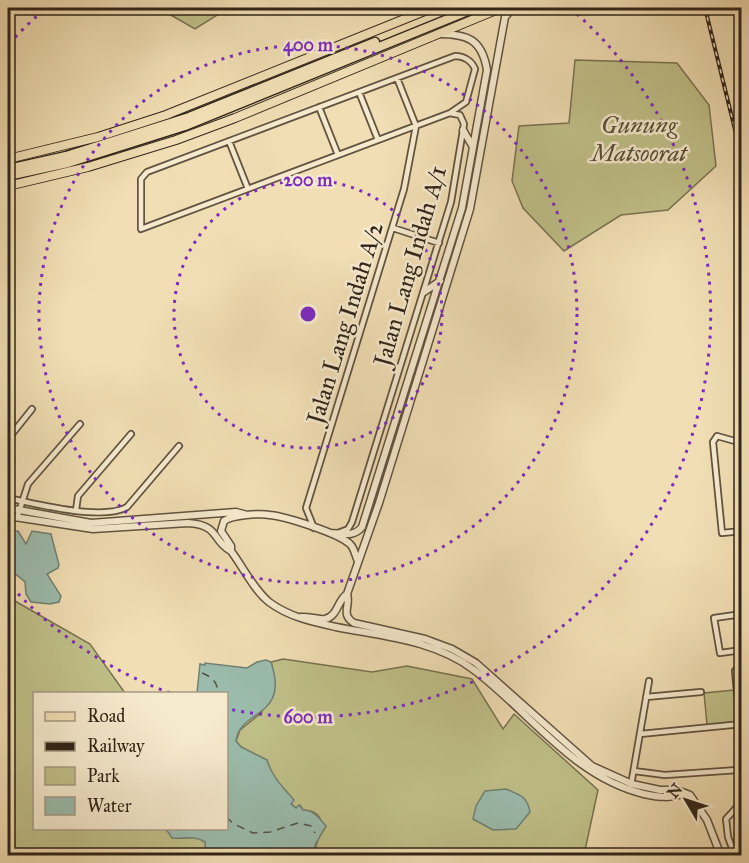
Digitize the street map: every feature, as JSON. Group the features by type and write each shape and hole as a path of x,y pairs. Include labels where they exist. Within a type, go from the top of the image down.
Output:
{"highway":[{"path":"8,169 66,156 189,117 461,8"},
{"path":"8,176 69,163 185,126 475,8"}],"main road":[{"path":"8,159 98,137 166,115 432,8"},
{"path":"8,186 88,167 176,140 235,118 501,8"}],"street":[{"path":"358,561 350,544 330,533 270,514 228,518 223,523 221,531 231,551 265,598 285,612 301,617 321,619 331,616 347,594 380,503 468,217 506,17 513,8"},
{"name":"Jalan Lang Indah A/1","path":"330,533 350,534 358,532 362,527 462,208 487,70 478,45 469,38 459,34 436,34"},
{"path":"455,56 466,58 475,69 468,99 465,104 450,113 141,229 141,179 143,175 359,92 455,56"},
{"path":"397,78 416,126"},
{"path":"359,92 378,140"},
{"path":"319,107 338,155"},
{"path":"450,113 462,118 463,130 473,148"},
{"name":"Jalan Lang Indah A/2","path":"314,528 306,508 393,228 404,189 416,126"},
{"name":"Jalan Lang Indah A/1","path":"338,533 348,529 352,522 424,292 451,202 463,130"},
{"path":"229,141 248,189"},
{"path":"393,228 439,243"},
{"path":"424,292 440,281"},
{"path":"8,439 32,409"},
{"path":"17,518 28,484 80,424"},
{"path":"76,510 78,496 131,434"},
{"path":"741,443 717,436 713,442 722,533 741,531"},
{"path":"8,498 99,513 121,510 127,507 179,446"},
{"path":"8,508 91,523 236,512 244,512 247,515"},
{"path":"8,516 93,530 182,523 199,524 215,534 231,551"},
{"path":"347,594 346,614 351,621 431,641 465,656 493,677 592,766 631,788"},
{"path":"741,614 714,618 720,653 741,650"},
{"path":"301,617 306,621 420,644 449,655 476,671 589,771 610,783 631,788 684,793 693,797 707,820 721,855"},
{"path":"735,671 739,688 741,751"},
{"path":"631,788 649,681"},
{"path":"646,697 701,692"},
{"path":"640,734 740,724"},
{"path":"634,771 665,775 738,770 741,767"},
{"path":"735,855 728,837 726,819 737,807 741,806"},
{"path":"733,849 741,848"}],"green space":[{"path":"150,8 223,8 219,14 195,29 169,14"},
{"name":"Gunung Matsoorat","path":"575,60 677,63 709,105 716,166 668,210 621,215 564,251 523,208 512,181 519,126 569,123"},
{"path":"8,597 90,644 124,692 33,692 33,830 166,830 180,838 198,837 206,843 206,855 8,855"},
{"path":"283,659 372,672 407,666 472,679 503,729 514,714 598,790 584,855 314,855 321,828 318,816 313,812 303,810 300,805 296,808 291,804 287,792 274,778 267,760 241,747 236,741 240,730 262,712 271,662"},
{"path":"734,690 737,722 707,725 704,693"}],"water":[{"path":"18,531 26,544 32,531 51,534 59,565 47,574 61,596 59,602 50,604 31,602 26,594 25,582 8,568 8,532"},
{"path":"266,660 271,662 275,680 274,694 269,703 239,730 236,741 241,747 267,760 275,777 294,800 291,804 296,808 299,805 303,810 314,813 326,826 315,845 314,855 206,855 205,842 193,838 172,838 167,830 228,830 228,692 197,692 200,664 247,668"},
{"path":"506,789 522,797 529,807 530,812 516,829 493,830 473,819 476,806 485,791"}],"ferry route":[{"path":"202,673 214,680 218,692"},
{"path":"228,819 253,833 270,832 298,823 311,826 315,833"}],"railway":[{"path":"705,8 742,158"}]}
